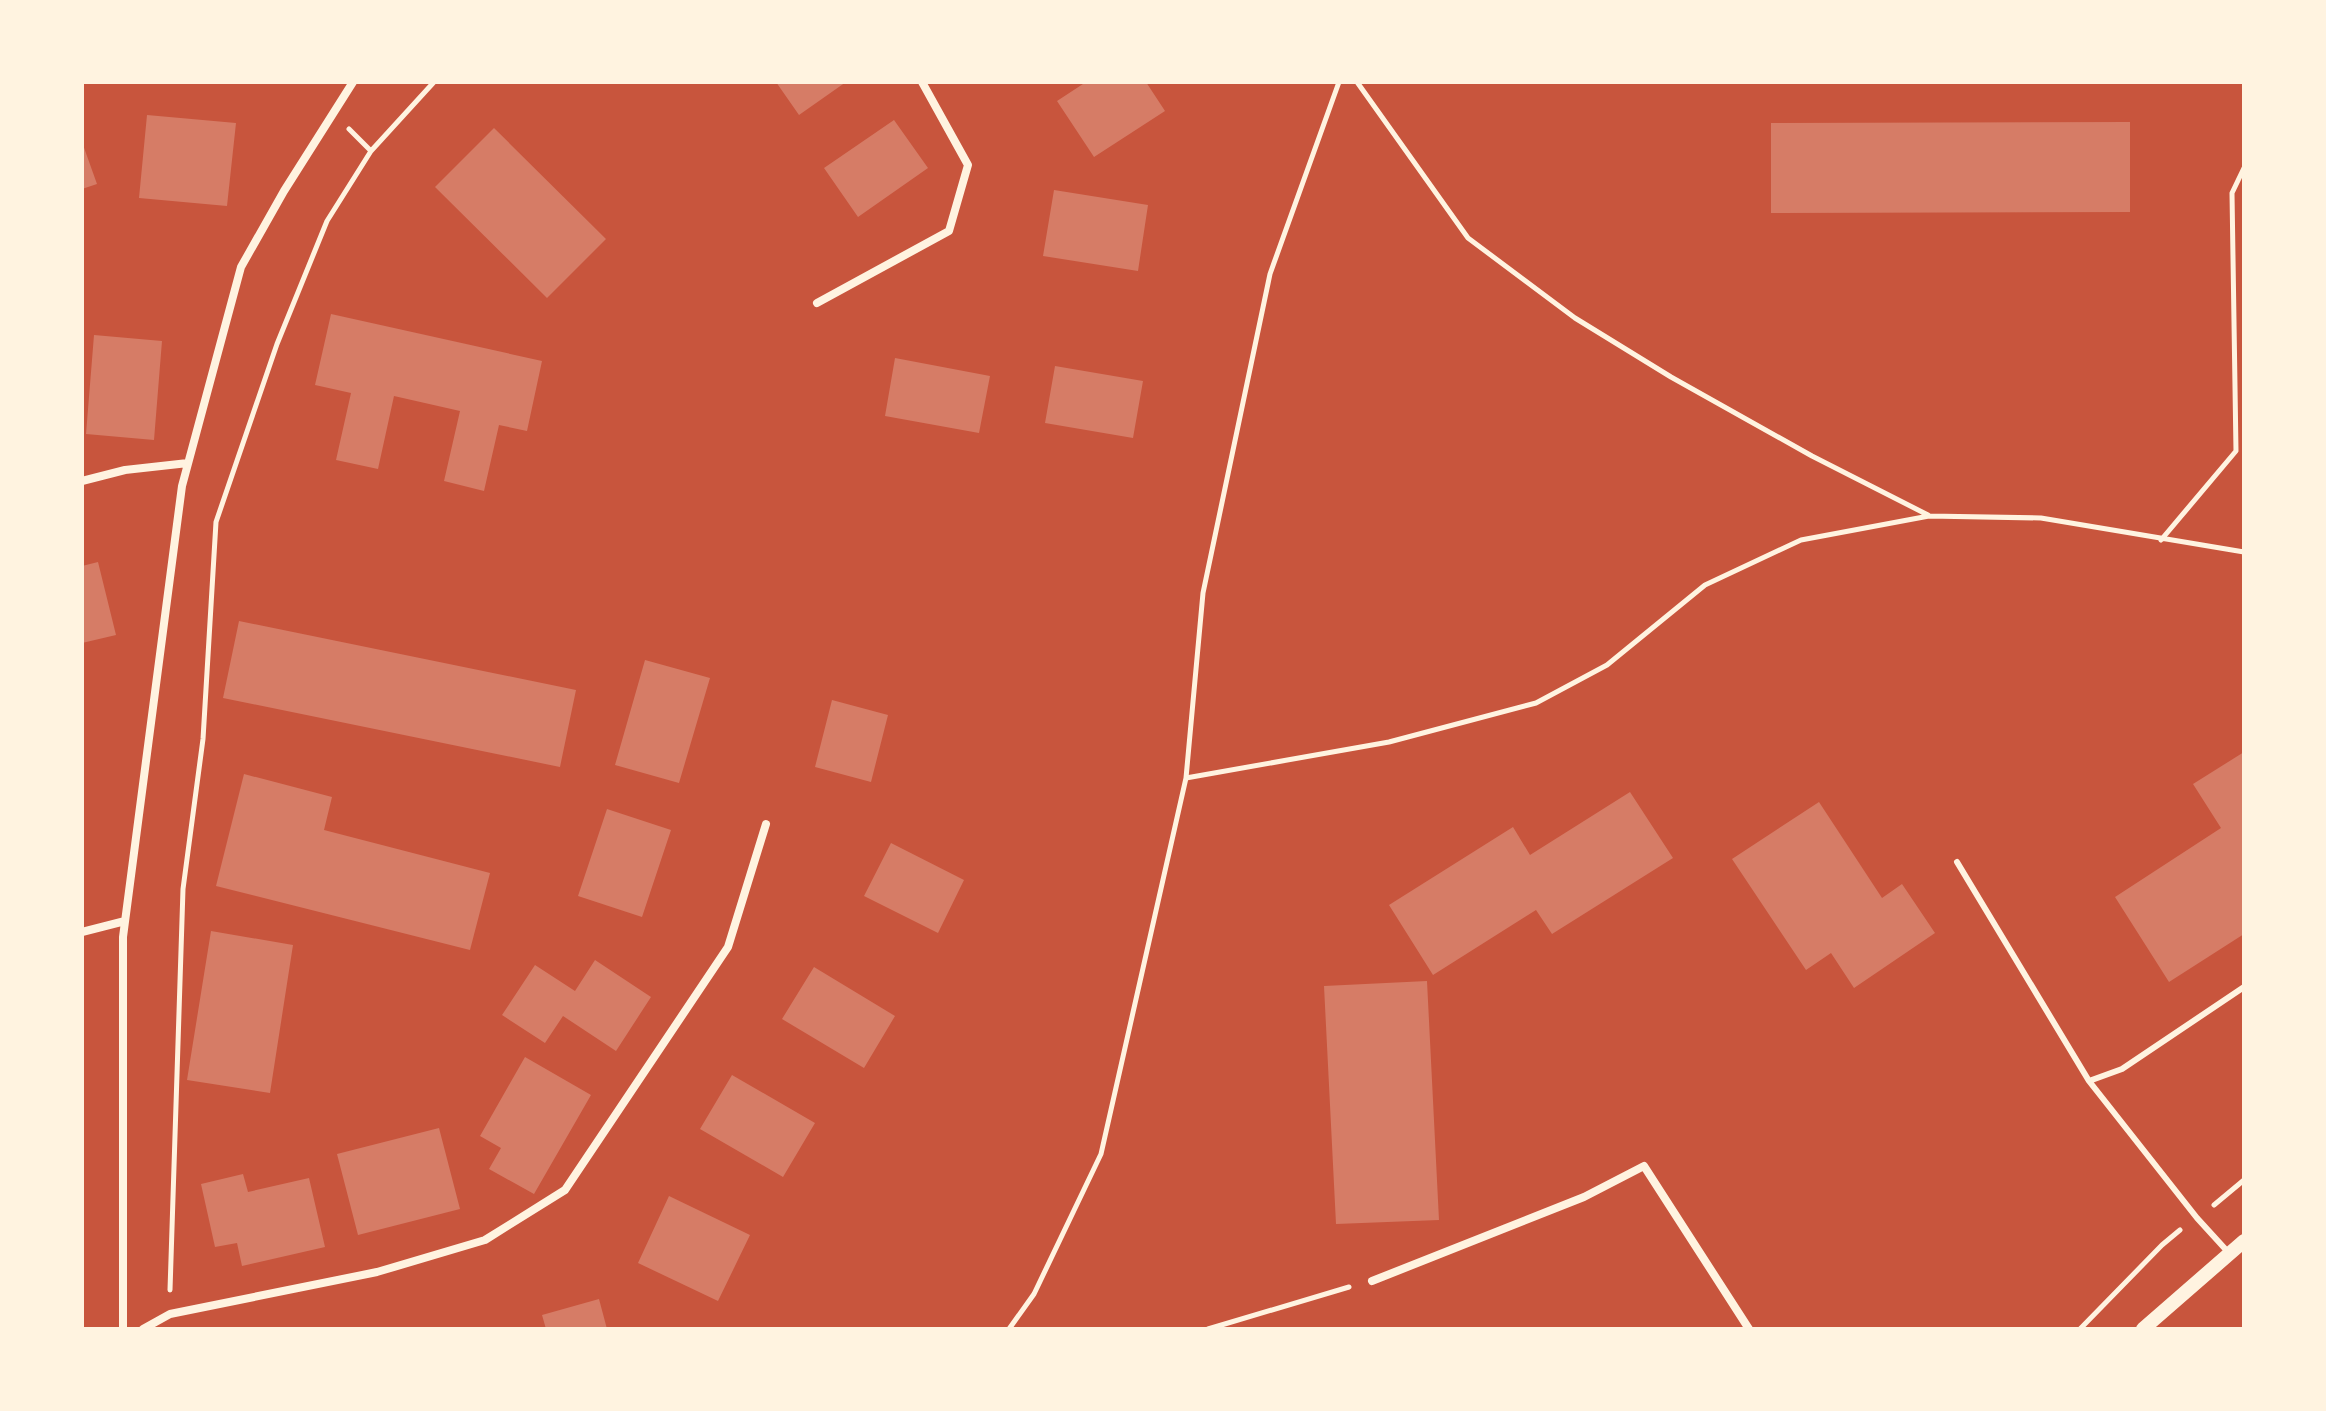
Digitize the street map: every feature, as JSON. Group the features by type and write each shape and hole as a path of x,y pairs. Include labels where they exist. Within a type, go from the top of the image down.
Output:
{"street":[{"path":"123,1329 125,921 182,486 241,267 284,191 353,82"},
{"path":"817,303 949,231 968,165 922,82"},
{"path":"82,481 125,470 188,463"},
{"path":"143,1329 170,1314 377,1272 485,1240 565,1190 728,947 766,824"},
{"path":"82,932 125,921"},
{"path":"1372,1281 1584,1197 1644,1166 1749,1329"},
{"path":"2143,1329 2244,1241"}],"lane":[{"path":"1957,862 2089,1081 2197,1218 2228,1252"},
{"path":"2089,1081 2122,1069 2244,987"}],"path":[{"path":"170,1314 183,889 203,739 216,522 277,344 327,221 371,151 434,82"},
{"path":"1009,1329 1034,1294 1101,1154 1186,778 1203,593 1270,274 1339,82"},
{"path":"1357,82 1468,238 1575,318 1671,377 1812,456 1929,516"},
{"path":"2161,540 2236,451 2232,193 2244,168"},
{"path":"1186,778 1389,742 1536,703 1607,665 1705,585 1801,540 1929,516 2041,518 2244,552"},
{"path":"2080,1329 2162,1245 2244,1180"},
{"path":"1208,1329 1372,1281"}],"building":[{"path":"776,82 846,82 799,115"},
{"path":"1086,82 1146,82 1165,111 1094,157 1057,101"},
{"path":"147,115 236,123 227,206 139,198"},
{"path":"894,120 928,168 858,217 824,168"},
{"path":"2130,122 2130,212 1771,213 1771,123"},
{"path":"494,128 606,239 547,298 435,187"},
{"path":"82,142 97,184 82,189"},
{"path":"1054,190 1148,205 1138,271 1043,256"},
{"path":"331,314 542,361 527,431 499,425 484,491 444,481 460,411 394,396 378,469 336,460 351,393 315,385"},
{"path":"94,335 162,341 154,440 86,434"},
{"path":"895,358 990,376 979,433 885,416"},
{"path":"1055,366 1143,381 1133,438 1045,423"},
{"path":"98,562 116,635 82,643 82,566"},
{"path":"239,621 576,690 560,767 223,698"},
{"path":"645,660 710,678 679,783 615,765"},
{"path":"832,700 888,715 871,782 815,767"},
{"path":"2244,752 2244,934 2169,982 2115,897 2221,828 2193,784"},
{"path":"244,774 332,797 324,830 490,873 470,950 216,886"},
{"path":"1630,792 1673,858 1552,934 1536,910 1433,975 1389,905 1513,827 1530,855"},
{"path":"1819,802 1882,898 1902,884 1935,933 1854,988 1831,953 1806,970 1732,859"},
{"path":"607,809 671,830 642,917 578,896"},
{"path":"891,843 964,880 938,933 864,896"},
{"path":"211,931 293,945 270,1093 187,1080"},
{"path":"595,960 651,997 616,1051 563,1016 545,1043 502,1015 535,965 575,991"},
{"path":"814,967 895,1016 864,1068 782,1019"},
{"path":"1427,981 1439,1220 1336,1224 1324,986"},
{"path":"525,1057 591,1095 534,1194 489,1169 501,1148 480,1136"},
{"path":"732,1075 815,1123 783,1177 700,1129"},
{"path":"439,1128 460,1209 358,1235 337,1154"},
{"path":"243,1174 248,1192 309,1178 325,1247 242,1266 237,1243 215,1247 201,1184"},
{"path":"669,1196 750,1235 718,1301 638,1263"},
{"path":"599,1299 607,1329 546,1329 542,1315"}]}
